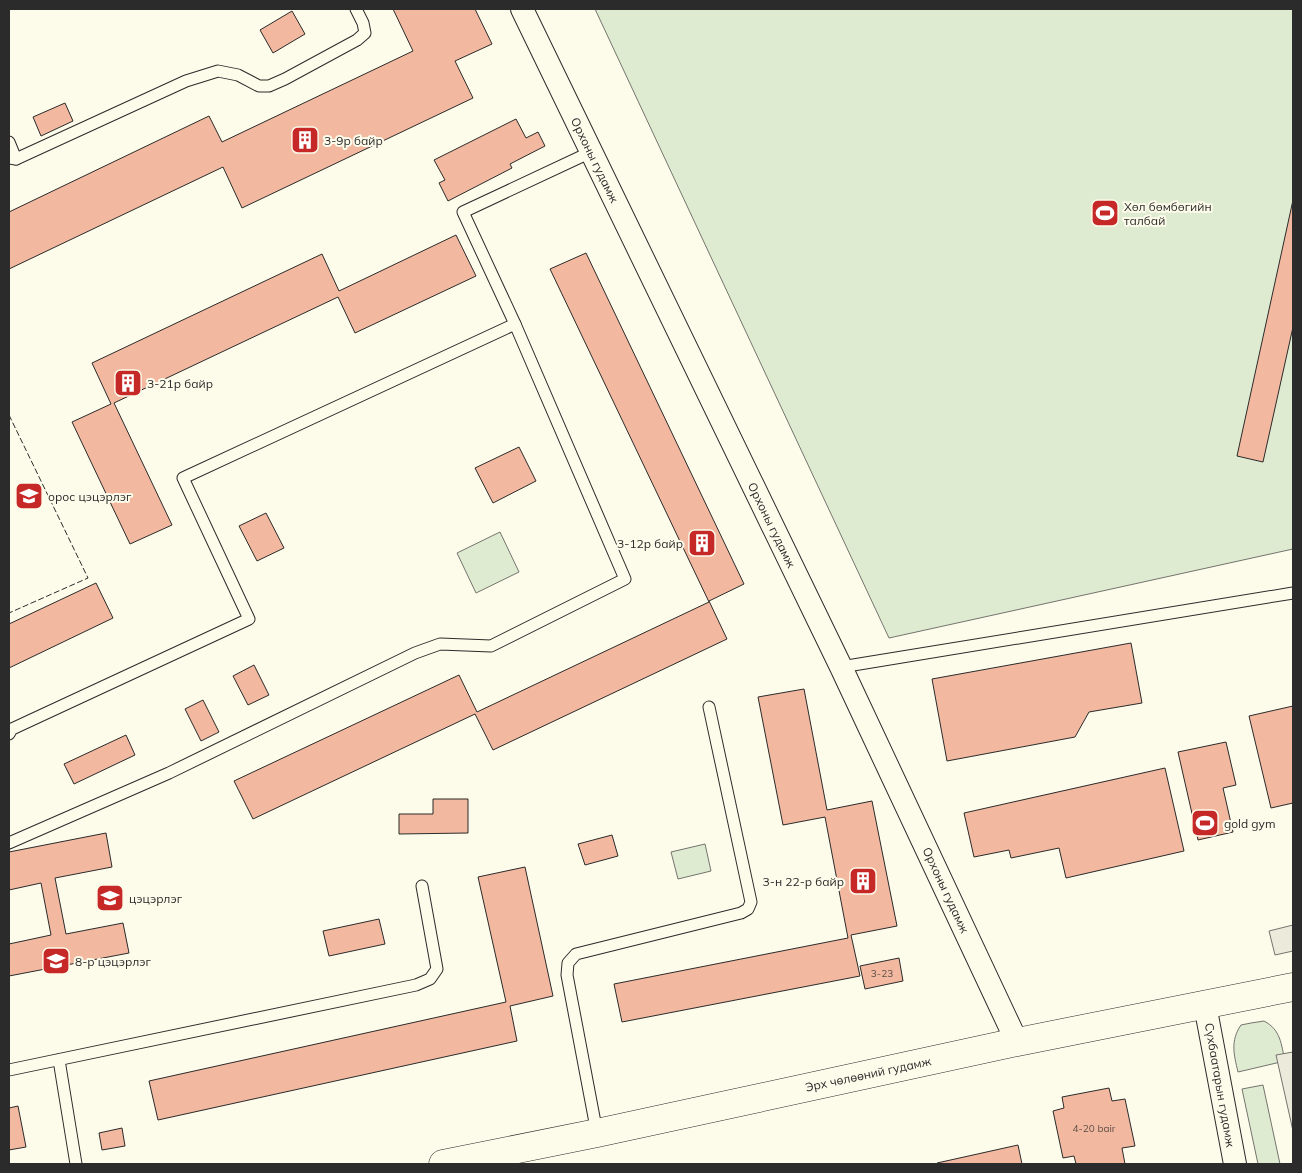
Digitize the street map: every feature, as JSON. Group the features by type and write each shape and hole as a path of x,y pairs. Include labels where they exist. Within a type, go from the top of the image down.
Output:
{"main road":[{"name":"Эрх чөлөөний гудамж","path":"443,1164 597,1133 1017,1042 1293,987"}],"street":[{"name":"Орхоны гудамж","path":"522,9 841,667 1017,1042"},
{"name":"Сүхбаатарын гудамж","path":"1205,1005 1235,1164"}],"lane":[{"path":"9,142 12,158 186,81 218,70 238,75 259,86 270,86 357,40 365,33 356,9"},
{"path":"9,843 169,772 415,653 440,644 491,646 625,579 515,324 463,212 591,152"},
{"path":"9,734 12,729 249,618 183,478 515,324"},
{"path":"841,667 1293,593"},
{"path":"597,1133 567,975 568,962 576,954 740,913 748,909 751,902 709,707"},
{"path":"9,1070 416,985 430,979 437,969 422,886"},
{"path":"58,1060 76,1164"}],"green space":[{"path":"595,9 1293,9 1293,549 889,638"},
{"path":"500,532 519,572 476,593 457,553"},
{"path":"705,844 711,871 678,879 671,852"},
{"path":"1264,1021 1277,1033 1285,1061 1238,1072 1234,1042 1241,1025"},
{"path":"1263,1085 1280,1164 1258,1164 1242,1089"}],"shaded area":[{"path":"1293,925 1293,951 1275,955 1269,931"},
{"path":"1293,1052 1293,1131 1276,1055"}],"building":[{"name":"3-9р байр","path":"393,9 475,9 492,44 455,61 473,98 242,208 223,167 9,269 9,212 209,116 222,142 413,51"},
{"path":"292,11 305,34 273,53 260,30"},
{"path":"65,103 73,121 41,136 33,117"},
{"path":"516,119 526,138 538,132 545,146 510,164 512,168 448,201 439,183 445,180 434,160"},
{"path":"1293,200 1293,327 1263,462 1237,456"},
{"name":"3-21р байр","path":"456,235 476,276 355,333 338,297 114,403 172,525 130,544 72,422 111,404 92,363 322,254 339,291"},
{"name":"3-12р байр","path":"586,253 744,584 709,601 727,639 493,750 475,714 253,819 234,781 459,675 477,712 709,602 550,269"},
{"path":"519,447 536,481 493,503 475,468"},
{"path":"266,513 284,548 257,561 239,526"},
{"path":"96,583 113,618 9,668 9,624"},
{"path":"1131,643 1142,703 1089,712 1075,737 947,761 932,679"},
{"path":"254,665 269,695 248,705 233,676"},
{"name":"3-н 22-р байр","path":"804,689 827,810 872,801 897,926 851,935 860,976 622,1022 614,984 848,938 825,817 783,825 758,697"},
{"path":"203,700 219,732 201,741 185,709"},
{"path":"1293,706 1293,803 1271,808 1249,716"},
{"path":"126,735 135,755 74,784 64,764"},
{"path":"1226,742 1236,785 1223,788 1233,832 1198,840 1178,752"},
{"path":"1165,768 1184,851 1066,878 1059,848 1011,858 1009,850 974,857 964,813"},
{"path":"433,799 468,799 468,833 399,834 399,814 433,814"},
{"path":"106,833 112,867 55,878 66,934 123,923 129,953 9,976 9,944 51,935 41,883 9,890 9,852"},
{"path":"612,835 618,856 585,865 578,844"},
{"path":"525,867 553,996 510,1006 517,1041 158,1120 149,1081 506,1002 478,877"},
{"path":"379,919 385,944 329,956 323,931"},
{"path":"899,958 903,981 865,989 860,966"},
{"path":"1109,1088 1112,1101 1125,1099 1135,1146 1122,1148 1125,1164 1076,1164 1074,1156 1063,1158 1053,1111 1064,1108 1062,1097"},
{"path":"18,1106 26,1147 9,1150 9,1108"},
{"path":"122,1128 125,1146 102,1150 99,1133"},
{"path":"1018,1145 1022,1164 937,1164 937,1163"}],"fence":[{"path":"9,415 88,578 9,613"}],"place":[{"name":"3-9р байр","path":"305,140"},
{"name":"Хөл бөмбөгийн талбай","path":"1105,213"},
{"name":"3-21р байр","path":"128,383"},
{"name":"орос цэцэрлэг","path":"29,496"},
{"name":"3-12р байр","path":"702,543"},
{"name":"gold gym","path":"1205,823"},
{"name":"3-н 22-р байр","path":"863,881"},
{"name":"цэцэрлэг","path":"110,898"},
{"name":"8-р цэцэрлэг","path":"56,961"}]}
